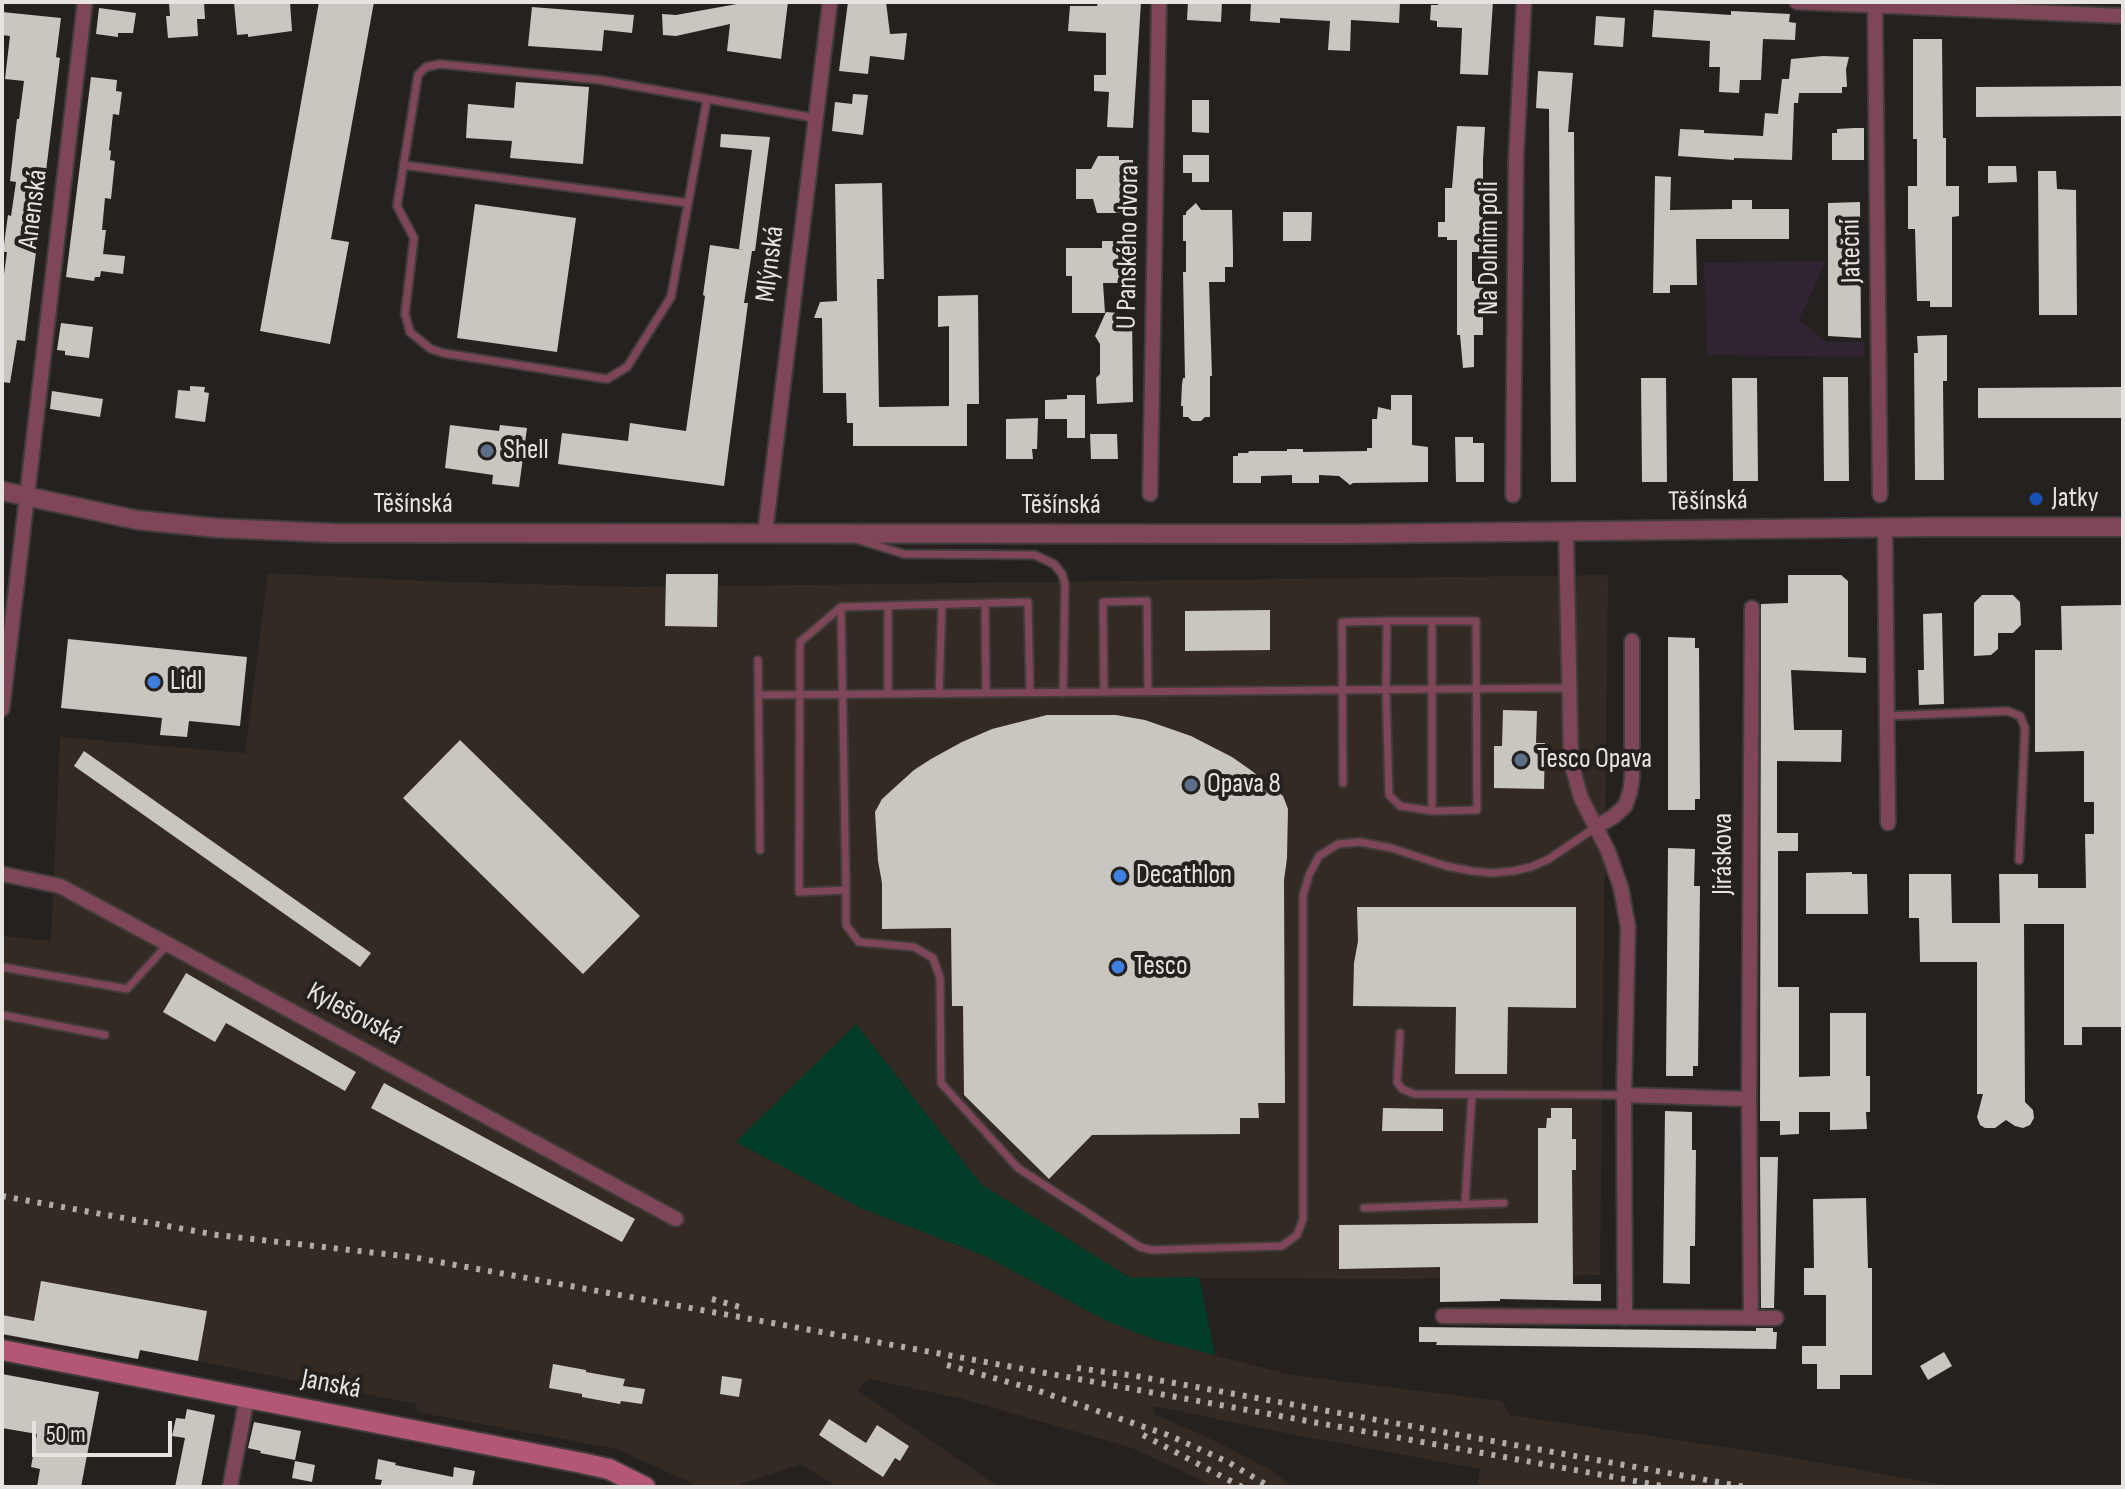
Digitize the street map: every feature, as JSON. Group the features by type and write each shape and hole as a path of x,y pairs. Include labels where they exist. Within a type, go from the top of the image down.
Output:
{"main road":[{"name":"Janská","path":"2,1350 596,1466 645,1487"}],"street":[{"name":"Anenská","path":"2,709 85,2"},
{"name":"Mlýnská","path":"765,533 830,2"},
{"name":"U Panského dvora","path":"1150,494 1159,2"},
{"name":"Na Dolním poli","path":"1513,495 1516,159 1524,2"},
{"path":"1797,2 2123,16"},
{"name":"Jateční","path":"1875,6 1880,495"},
{"name":"Těšínská","path":"2,491 137,520 217,528 333,533 1566,532 2123,527"},
{"path":"1885,528 1888,823"},
{"path":"1566,532 1571,762 1581,798 1608,851 1621,888 1628,927 1624,1095 1625,1318"},
{"name":"Jiráskova","path":"1751,1318 1752,608"},
{"path":"1596,827 1625,806 1630,792 1632,641"},
{"name":"Kylešovská","path":"2,874 60,886 676,1219"},
{"path":"1624,1095 1749,1099"},
{"path":"1443,1316 1776,1318"},
{"path":"230,1487 247,1397"}],"lane":[{"path":"707,99 671,297 627,367 607,379 443,353 431,349 410,332 405,314 414,238 397,206 418,75 426,67 440,64 600,80 815,118"},
{"path":"403,165 688,203"},
{"path":"837,534 904,554 1035,555 1054,564 1065,584 1063,693"},
{"path":"1104,692 1103,602 1147,601 1148,692"},
{"path":"846,890 799,892 800,642 841,607 1028,602 1030,693"},
{"path":"985,603 986,693"},
{"path":"939,694 942,604"},
{"path":"888,606 888,694"},
{"path":"841,607 846,925 859,942 914,947 933,958 940,978 941,1083 1018,1168 1140,1247 1152,1250 1282,1246 1297,1235 1303,1219 1303,896 1319,856 1338,844 1360,842 1472,871 1513,871 1549,859 1596,827"},
{"path":"1343,783 1342,622 1387,621 1476,621 1477,810 1432,811 1400,806 1389,795 1387,621"},
{"path":"1432,621 1432,811"},
{"path":"758,660 760,850"},
{"path":"758,695 1569,688"},
{"path":"1887,716 2008,711 2020,716 2025,728 2019,860"},
{"path":"2,967 127,989 168,944"},
{"path":"2,1015 105,1035"},
{"path":"1400,1033 1397,1082 1402,1089 1414,1094 1624,1095"},
{"path":"1465,1204 1472,1094"},
{"path":"1364,1208 1504,1203"}],"shaded area":[{"path":"1826,261 1799,320 1827,342 1864,342 1863,357 1707,355 1704,263"},
{"path":"268,573 634,587 1608,575 1600,1275 1409,1279 1130,1278 981,1184 856,1024 736,1142 861,1208 985,1256 1107,1321 1156,1340 1291,1375 1502,1401 1510,1415 1778,1455 1955,1487 1477,1487 1480,1469 1154,1406 1154,1414 1269,1469 1293,1487 1212,1487 1132,1448 963,1399 869,1379 857,1390 999,1487 838,1487 801,1464 733,1487 700,1487 617,1449 417,1412 416,1404 141,1350 138,1359 2,1335 2,936 51,941 60,737 245,753"}],"green space":[{"path":"856,1024 981,1184 1130,1278 1199,1277 1215,1355 1156,1340 1107,1321 985,1256 861,1208 736,1142"}],"building":[{"path":"204,2 205,19 197,19 198,36 168,38 166,16 170,16 169,3"},
{"path":"234,2 290,2 292,31 248,37 248,34 237,35"},
{"path":"319,2 374,2 331,239 349,242 330,344 260,331"},
{"path":"748,2 788,2 781,59 727,51 730,24 676,36 663,35 662,14 676,15"},
{"path":"848,2 886,2 890,34 907,33 904,60 870,56 868,74 839,71"},
{"path":"1098,2 1141,2 1133,128 1107,127 1109,92 1094,91 1094,75 1106,75 1106,33 1068,31 1070,6 1097,6"},
{"path":"1188,2 1222,2 1221,22 1187,20"},
{"path":"1251,2 1400,2 1399,23 1351,20 1350,51 1328,50 1330,21 1280,18 1280,23 1250,21"},
{"path":"1438,2 1493,2 1488,75 1460,74 1462,28 1437,27 1437,21 1430,20 1431,5 1438,5"},
{"path":"532,7 634,15 632,33 604,30 602,51 528,46"},
{"path":"99,8 136,13 133,33 118,33 118,37 96,34"},
{"path":"1654,10 1731,15 1731,11 1790,14 1789,22 1796,23 1795,40 1763,39 1761,80 1740,80 1739,93 1719,92 1720,67 1709,67 1710,41 1652,37"},
{"path":"2,12 61,18 56,57 60,58 25,341 17,340 10,383 2,382 2,289 7,252 3,252 16,182 10,181 24,81 5,79 10,36 2,35"},
{"path":"1596,16 1625,18 1623,47 1594,45"},
{"path":"1913,39 1942,39 1946,186 1959,186 1959,216 1952,217 1952,307 1930,307 1930,301 1917,301 1915,229 1908,229 1908,186 1917,186 1917,139 1913,139"},
{"path":"1849,57 1847,87 1842,87 1842,93 1799,93 1798,103 1794,103 1792,160 1678,156 1680,129 1763,136 1765,113 1778,114 1782,79 1789,79 1791,59"},
{"path":"1538,71 1573,73 1568,132 1574,132 1576,482 1551,482 1549,109 1536,108"},
{"path":"91,77 117,80 116,91 122,92 119,115 113,114 109,150 110,160 115,161 111,199 105,198 102,230 106,230 103,254 125,256 123,274 101,271 100,277 95,277 94,281 66,277"},
{"path":"516,82 589,87 583,164 510,158 512,141 466,138 468,104 514,108"},
{"path":"2122,86 2122,116 1976,117 1976,87"},
{"path":"853,94 868,95 863,135 832,131 835,102 852,104"},
{"path":"1192,100 1209,100 1209,133 1192,132"},
{"path":"1457,126 1485,127 1483,252 1472,252 1472,281 1483,281 1483,335 1474,335 1474,367 1463,368 1460,335 1457,335 1457,240 1438,237 1438,222 1445,222 1445,188 1452,188"},
{"path":"1864,128 1864,160 1832,160 1832,133 1837,133 1837,129"},
{"path":"721,134 770,137 755,251 752,251 744,303 748,303 724,486 558,464 562,433 628,441 630,423 686,431 710,245 744,250 739,249 752,150 720,147"},
{"path":"1183,155 1209,155 1209,182 1192,182 1192,173 1183,173"},
{"path":"1098,156 1133,160 1133,208 1120,209 1120,213 1097,213 1093,199 1076,199 1076,169 1091,169"},
{"path":"1988,166 2016,166 2017,182 1988,183"},
{"path":"2038,171 2056,171 2057,189 2076,190 2077,315 2039,315"},
{"path":"1655,176 1671,177 1670,210 1732,209 1732,200 1752,200 1752,209 1789,209 1789,239 1696,239 1697,285 1670,285 1670,293 1653,293"},
{"path":"882,183 884,279 877,279 879,407 949,406 949,326 938,327 938,296 978,295 979,404 967,404 967,446 853,446 853,423 847,423 846,393 823,393 822,318 814,318 820,302 837,301 835,184"},
{"path":"1860,202 1861,338 1828,336 1828,203"},
{"path":"1196,203 1201,210 1232,210 1233,252 1233,267 1225,267 1225,282 1209,282 1210,417 1201,421 1183,417 1181,406 1185,378 1183,272 1186,272 1186,241 1183,241 1183,215"},
{"path":"475,204 576,218 557,352 457,338"},
{"path":"1283,212 1312,212 1311,241 1283,241"},
{"path":"1102,241 1133,241 1133,283 1103,283 1105,313 1072,313 1072,276 1066,276 1066,248 1102,248"},
{"path":"1106,312 1132,314 1133,402 1097,404 1100,344 1095,336"},
{"path":"61,323 93,327 89,358 65,355 65,351 57,350"},
{"path":"1947,335 1947,381 1943,381 1944,480 1915,480 1914,353 1918,353 1917,336"},
{"path":"1823,377 1848,377 1849,481 1824,481"},
{"path":"1641,378 1666,378 1667,482 1642,482"},
{"path":"1732,378 1757,378 1758,481 1733,481"},
{"path":"190,386 205,387 204,392 209,393 205,422 175,418 178,390 190,391"},
{"path":"2123,387 2123,418 1978,418 1978,388"},
{"path":"52,391 103,399 100,417 50,409"},
{"path":"1067,395 1085,395 1085,438 1067,438 1067,419 1045,419 1045,400 1067,399"},
{"path":"1391,395 1412,395 1412,445 1428,447 1428,482 1350,485 1339,476 1319,475 1319,483 1292,483 1292,475 1261,476 1261,483 1233,483 1233,456 1238,456 1238,453 1287,449 1303,449 1303,452 1367,451 1367,448 1372,448 1372,419 1377,419 1378,407 1391,410"},
{"path":"1038,418 1037,449 1032,449 1033,459 1006,459 1006,419"},
{"path":"450,425 499,431 500,425 527,428 519,487 492,484 493,475 445,468"},
{"path":"1090,434 1117,434 1118,459 1091,459"},
{"path":"1455,437 1473,437 1473,443 1484,443 1484,482 1456,482"},
{"path":"666,574 718,574 717,627 665,626"},
{"path":"1788,575 1841,575 1848,581 1848,657 1866,658 1866,673 1791,670 1794,730 1842,730 1841,762 1777,761 1777,833 1798,833 1798,851 1778,851 1778,987 1799,987 1799,1077 1830,1076 1830,1013 1866,1013 1866,1076 1870,1076 1870,1112 1866,1112 1867,1129 1830,1130 1830,1112 1799,1112 1799,1134 1780,1135 1780,1121 1760,1121 1761,604 1788,603"},
{"path":"1982,595 2013,595 2020,602 2021,625 2013,633 1998,633 1998,649 1991,655 1974,656 1974,603"},
{"path":"2123,605 2123,1027 2082,1027 2082,1045 2064,1045 2064,924 2024,924 2025,1102 2033,1110 2034,1118 2030,1125 2023,1128 2006,1120 1995,1128 1985,1128 1977,1117 1983,1094 1977,1094 1977,962 1920,962 1919,918 1909,918 1909,874 1951,874 1952,923 2000,923 1999,874 2038,874 2038,888 2086,888 2085,834 2094,834 2094,802 2084,802 2084,751 2035,752 2035,650 2062,650 2061,606"},
{"path":"1270,610 1270,650 1185,651 1185,611"},
{"path":"1942,613 1944,704 1919,705 1918,670 1924,670 1923,614"},
{"path":"1668,637 1695,638 1695,648 1699,648 1700,799 1695,799 1695,810 1668,810"},
{"name":"Lidl","path":"68,639 247,657 240,726 189,721 187,737 160,735 162,718 61,708"},
{"path":"1503,710 1537,711 1536,743 1545,743 1544,789 1494,788 1494,746 1502,746"},
{"name":"Tesco","path":"1047,715 1116,715 1145,720 1191,736 1252,771 1283,796 1288,809 1284,880 1285,1103 1258,1103 1259,1118 1240,1118 1240,1134 1092,1135 1049,1179 964,1095 963,1006 952,1006 951,928 882,929 882,883 875,812 882,799 931,759 992,729"},
{"path":"460,740 640,916 583,974 403,798"},
{"path":"84,751 371,953 360,967 74,766"},
{"path":"1668,848 1695,849 1694,886 1700,886 1698,1066 1693,1066 1693,1076 1666,1076"},
{"path":"1806,873 1867,874 1868,914 1806,914"},
{"path":"1357,907 1576,907 1576,1008 1508,1007 1507,1074 1455,1074 1456,1007 1353,1006"},
{"path":"186,973 356,1072 345,1091 226,1023 215,1042 163,1012"},
{"path":"384,1083 635,1219 622,1242 371,1108"},
{"path":"1383,1108 1443,1109 1443,1131 1382,1131"},
{"path":"1551,1108 1572,1108 1572,1139 1576,1139 1576,1170 1572,1170 1573,1284 1601,1284 1601,1301 1500,1299 1440,1302 1440,1267 1339,1269 1339,1225 1538,1223 1538,1128 1546,1128 1547,1118 1551,1118"},
{"path":"1665,1111 1692,1112 1692,1150 1696,1150 1695,1246 1690,1246 1690,1284 1663,1283"},
{"path":"1760,1157 1778,1157 1774,1308 1761,1308"},
{"path":"1866,1198 1868,1268 1872,1268 1872,1375 1840,1375 1840,1389 1817,1389 1817,1364 1802,1364 1802,1346 1826,1346 1826,1295 1804,1295 1804,1268 1814,1268 1813,1199"},
{"path":"41,1281 207,1311 198,1361 140,1350 138,1359 2,1334 2,1315 34,1321"},
{"path":"1419,1327 1756,1331 1756,1328 1773,1328 1773,1332 1777,1332 1776,1349 1436,1345 1437,1342 1419,1342"},
{"path":"1944,1352 1952,1366 1928,1380 1920,1366"},
{"path":"553,1364 625,1379 623,1386 645,1389 642,1404 621,1401 620,1404 549,1388"},
{"path":"2,1374 99,1392 81,1487 37,1487 40,1469 31,1467 37,1434 2,1428"},
{"path":"722,1376 742,1379 739,1397 720,1394"},
{"path":"187,1409 215,1415 201,1487 175,1487 185,1438 172,1436 176,1418 185,1419"},
{"path":"829,1419 866,1443 877,1425 909,1446 900,1461 895,1458 883,1477 819,1435"},
{"path":"254,1422 301,1431 295,1460 248,1448"},
{"path":"378,1459 453,1477 454,1467 475,1471 472,1487 380,1487 382,1480 375,1479"},
{"path":"295,1461 315,1465 312,1482 292,1478"}],"railway":[{"path":"2,1196 217,1235 412,1257 1668,1487"},
{"path":"712,1299 743,1308"},
{"path":"947,1365 1033,1389 1168,1435 1228,1462 1270,1487"},
{"path":"1077,1368 1136,1376 1745,1487"},
{"path":"1143,1435 1242,1487"}],"place":[{"name":"Shell","path":"487,451"},
{"name":"Jatky","path":"2036,499"},
{"name":"Lidl","path":"154,682"},
{"name":"Tesco Opava","path":"1521,760"},
{"name":"Opava 8","path":"1191,785"},
{"name":"Decathlon","path":"1120,876"},
{"name":"Tesco","path":"1118,967"}]}
